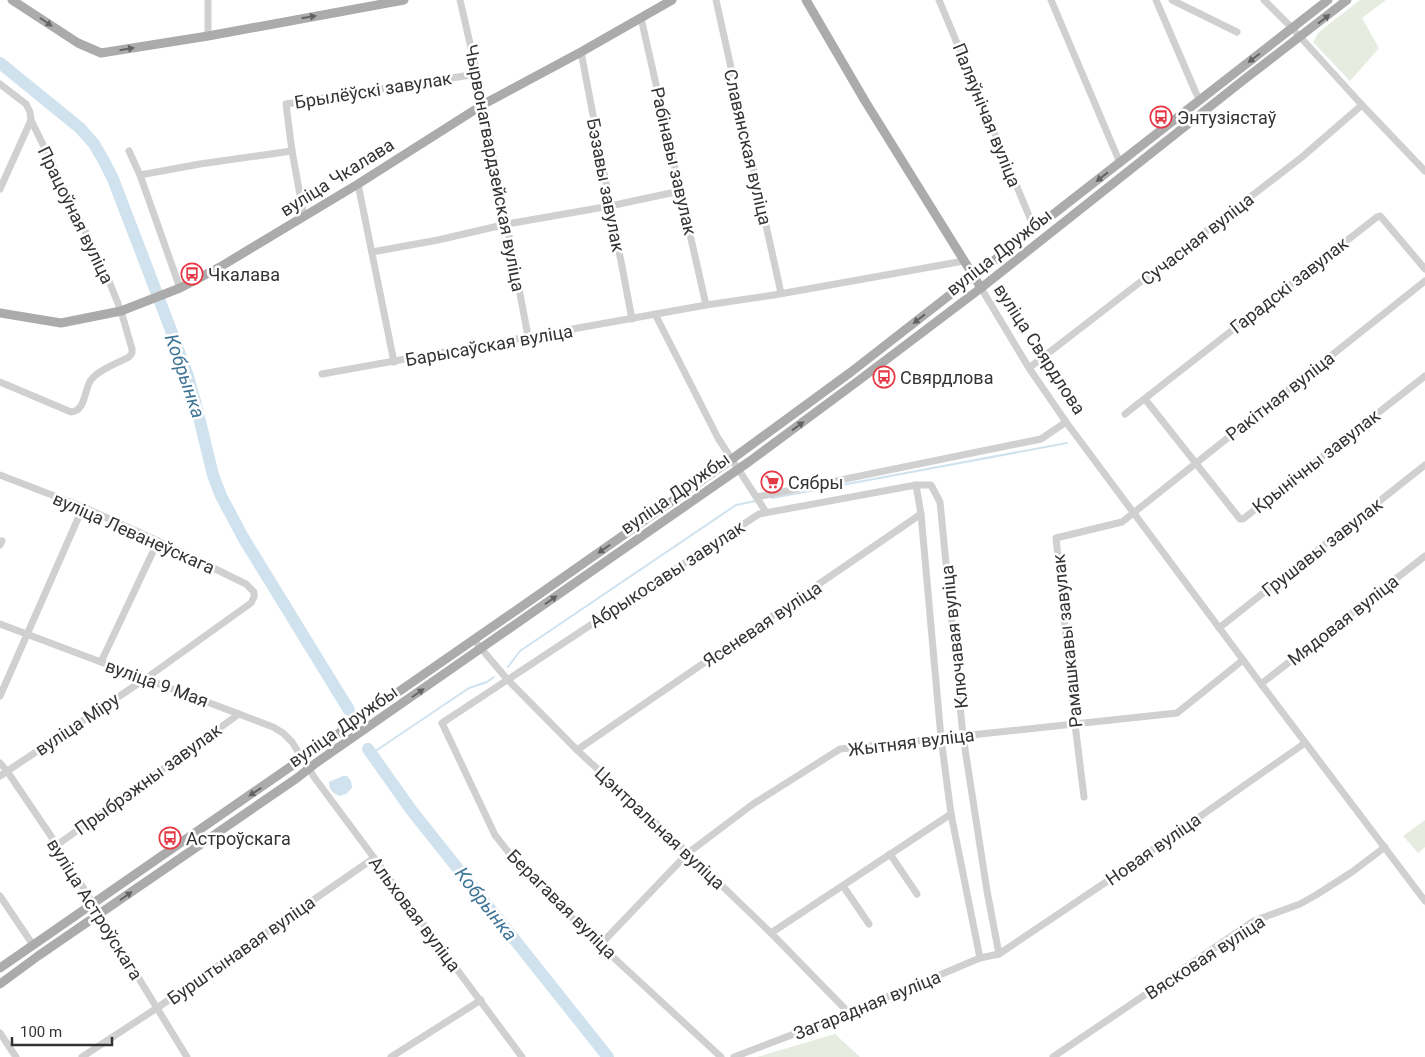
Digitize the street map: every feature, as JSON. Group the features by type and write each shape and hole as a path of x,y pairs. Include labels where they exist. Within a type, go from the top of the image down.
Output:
{"main road":[{"path":"12,0 22,3 78,43 101,53 208,36 404,0"},
{"name":"вуліца Чкалава","path":"0,313 61,323 121,311 180,288 220,267 304,217 484,104 672,0"},
{"name":"вуліца Свярдлова","path":"806,0 864,101 981,288"},
{"name":"вуліца Дружбы","path":"0,968 302,760 792,416 1328,0"},
{"name":"вуліца Дружбы","path":"0,984 482,649 858,381 981,288 1347,0"},
{"path":"981,288 982,277 1034,230"},
{"path":"924,330 943,310 972,287 974,276"},
{"path":"738,468 741,458 773,435 792,416"},
{"path":"679,510 695,494 731,468 732,459"},
{"path":"482,649 481,644 484,637 514,616 531,600"},
{"path":"309,770 309,761 312,757 339,739 357,721"},
{"path":"246,812 273,788 301,770 302,760"},
{"path":"99,914 102,903 126,886 155,861"},
{"path":"38,956 60,936 90,914 93,903"},
{"path":"0,973 30,947"}],"street":[{"path":"208,0 208,36"},
{"name":"Чырвонагвардзейская вуліца","path":"460,0 484,104 528,336"},
{"name":"Славянская вуліца","path":"716,0 781,294"},
{"name":"Паляўнічая вуліца","path":"939,0 1034,230"},
{"path":"1051,0 1120,163"},
{"path":"1156,0 1199,99"},
{"path":"1172,0 1237,32"},
{"path":"1264,0 1425,171"},
{"name":"Рабінавы завулак","path":"641,18 706,304"},
{"name":"Бэзавы завулак","path":"581,52 632,319"},
{"name":"Брылёўскі завулак","path":"304,217 286,104 477,74"},
{"name":"Працоўная вуліца","path":"0,84 26,104 30,112 31,120 107,276 121,311 132,349 129,357 97,374 90,381 80,408 76,411 71,412 0,382"},
{"name":"Сучасная вуліца","path":"1029,368 1302,157 1362,106"},
{"path":"0,189 2,180 31,120"},
{"path":"129,151 140,175 180,288"},
{"path":"140,175 200,164 292,151"},
{"path":"358,184 394,362"},
{"path":"372,252 680,191"},
{"name":"Гарадскі завулак","path":"1125,414 1380,216 1425,269"},
{"name":"Барысаўская вуліца","path":"322,374 706,304 781,294 964,261"},
{"name":"Ракітная вуліца","path":"1134,512 1425,280"},
{"name":"вуліца Свярдлова","path":"981,288 1029,368 1066,422 1425,901"},
{"path":"655,314 718,438 766,512"},
{"name":"Крынічны завулак","path":"1195,463 1240,519 1243,519 1425,376"},
{"path":"1145,399 1195,463"},
{"path":"757,496 1041,439 1066,422"},
{"name":"Грушавы завулак","path":"1219,628 1425,466"},
{"name":"вуліца Леванеўскага","path":"0,475 83,507 158,541 250,587 254,592 251,602"},
{"path":"916,485 921,514"},
{"name":"Абрыкосавы завулак","path":"442,723 758,514 916,485"},
{"name":"Ключавая вуліца","path":"916,485 931,485 940,502 964,736 987,891 999,954"},
{"path":"0,696 83,507"},
{"name":"Рамашкавы завулак","path":"1084,797 1056,538 1122,522 1134,512"},
{"name":"Ключавая вуліца","path":"921,514 941,738 951,814 980,958"},
{"name":"Ясеневая вуліца","path":"577,750 921,514"},
{"path":"101,662 158,541"},
{"name":"Мядовая вуліца","path":"1261,684 1425,556"},
{"name":"вуліца Міру","path":"0,776 145,679 251,602"},
{"name":"вуліца 9 Мая","path":"0,624 273,727 283,732 292,742 302,760"},
{"name":"Цэнтральная вуліца","path":"474,640 507,679 577,750 688,853 849,1013"},
{"name":"Жытняя вуліца","path":"600,945 688,853 753,804 840,749 1177,713 1243,660"},
{"name":"Прыбрэжны завулак","path":"56,845 239,714"},
{"name":"Берагавая вуліца","path":"442,723 495,835 521,868 600,945 721,1057"},
{"name":"Новая вуліца","path":"999,954 1306,743"},
{"name":"Альховая вуліца","path":"302,760 522,1057"},
{"name":"вуліца Астроўскага","path":"0,763 93,903 187,1057"},
{"path":"771,934 951,814"},
{"name":"Вясковая вуліца","path":"1053,1057 1254,921 1300,904 1316,895 1352,872 1385,847"},
{"path":"890,854 917,894"},
{"name":"Бурштынавая вуліца","path":"82,1057 157,1008 374,858"},
{"path":"843,886 869,924"},
{"path":"0,896 30,947"},
{"name":"Загарадная вуліца","path":"734,1057 849,1013 980,958 999,954"},
{"path":"391,1057 480,1000"},
{"path":"0,1033 16,1057"}],"shaded area":[{"path":"1360,0 1386,0 1362,18 1379,48 1350,81 1313,42 1319,32"},
{"path":"1425,820 1425,847 1418,853 1403,836"},
{"path":"835,1034 860,1057 757,1057"}],"water":[{"path":"347,776 351,781 352,788 346,794 339,796 332,791 329,782"}],"waterway":[{"name":"Кобрынка","path":"0,63 80,128 94,144 104,161 113,179 188,376 213,475 221,496 244,539 349,710"},
{"path":"772,498 1067,443"},
{"path":"508,667 520,651 736,505 755,501"},
{"path":"371,754 469,688 487,682 494,677"},
{"name":"Кобрынка","path":"368,749 412,811 608,1057"}],"place":[{"name":"Энтузіястаў","path":"1161,117"},
{"name":"Чкалава","path":"192,274"},
{"name":"Свярдлова","path":"884,377"},
{"name":"Сябры","path":"772,482"},
{"name":"Астроўскага","path":"170,838"}]}
